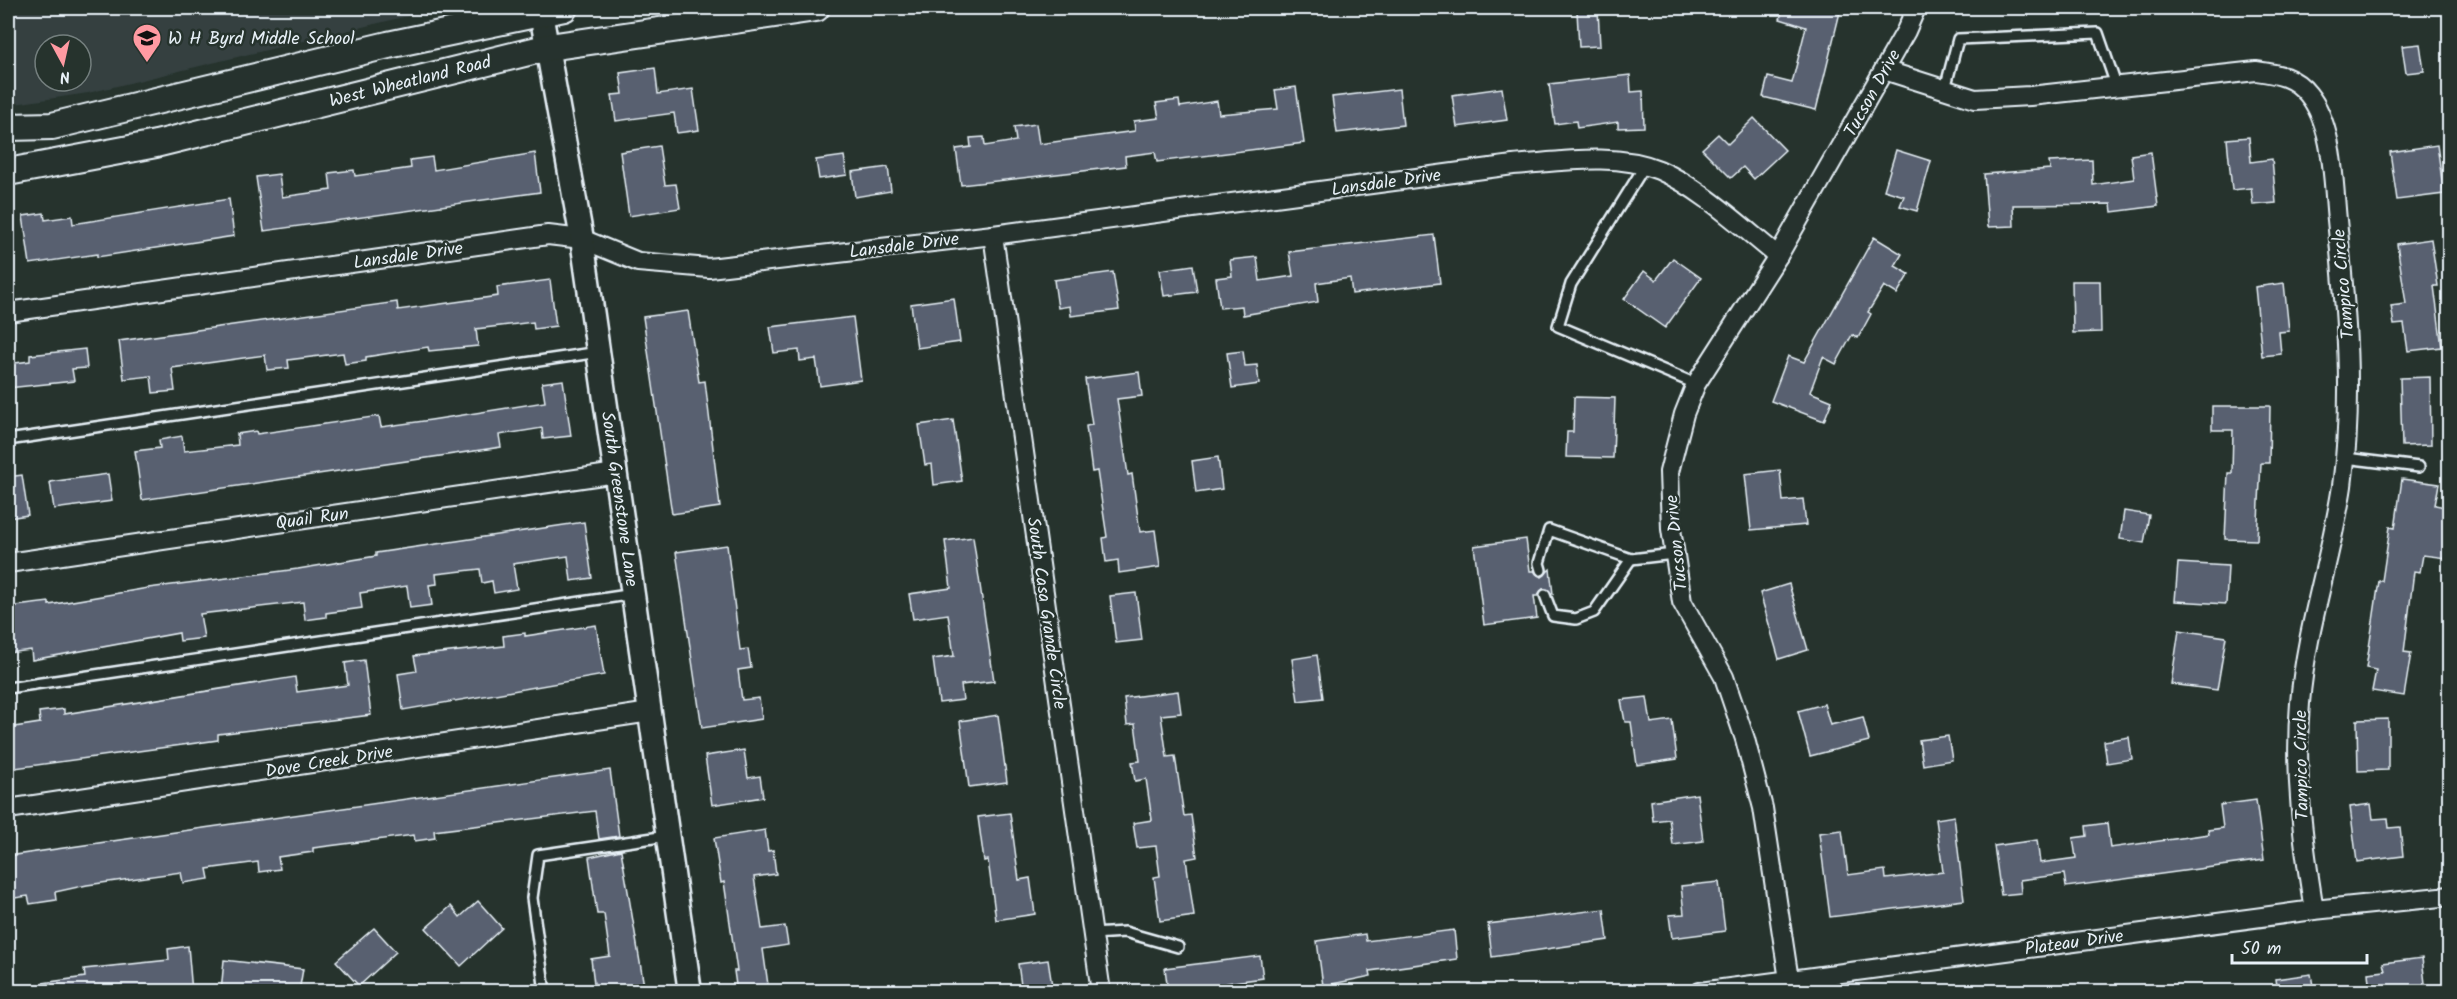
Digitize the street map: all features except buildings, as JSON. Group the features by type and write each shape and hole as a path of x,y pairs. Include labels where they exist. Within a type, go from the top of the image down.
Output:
{"main road":[{"name":"West Wheatland Road","path":"8,172 156,144 549,47 816,8"},
{"path":"8,127 52,126 548,9"},
{"path":"388,45 398,84"},
{"path":"52,126 59,162"}],"street":[{"name":"Tucson Drive","path":"1789,980 1763,808 1744,739 1724,677 1682,602 1671,529 1669,472 1684,414 1696,384 1779,256 1884,70 1916,8"},
{"name":"South Greenstone Lane","path":"548,9 549,47 599,352 690,992"},
{"name":"Tampico Circle","path":"1884,70 1975,99 2117,88 2256,72 2286,75 2308,93 2323,122 2339,232 2349,360 2345,458 2329,560 2309,637 2300,704 2302,837 2314,910"},
{"name":"Lansdale Drive","path":"8,312 548,235 582,239 638,262 709,268 993,235 1513,165 1591,160 1659,170 1702,196 1779,256"},
{"name":"South Casa Grande Circle","path":"993,235 1101,992"},
{"name":"Quail Run","path":"8,562 616,473"},
{"name":"Dove Creek Drive","path":"8,809 650,712"},
{"name":"Plateau Drive","path":"1700,992 2314,910 2450,896"}],"lane":[{"path":"1945,89 1958,39 2098,33 2117,88"},
{"path":"1644,167 1571,284 1557,326 1696,384"},
{"path":"8,440 599,352"},
{"path":"2345,458 2419,466"},
{"path":"1540,570 1539,563 1549,530 1631,559 1674,554"},
{"path":"1545,595 1553,616 1576,619 1594,612 1631,559"},
{"path":"8,688 634,594"},
{"path":"545,992 532,898 538,855 669,836"},
{"path":"1092,934 1125,933 1178,947"}],"shaded area":[{"name":"W H Byrd Middle School","path":"8,8 441,8 93,92 93,33 33,33 33,93 88,93 8,105"}],"place":[{"name":"W H Byrd Middle School","path":"147,64"}]}
